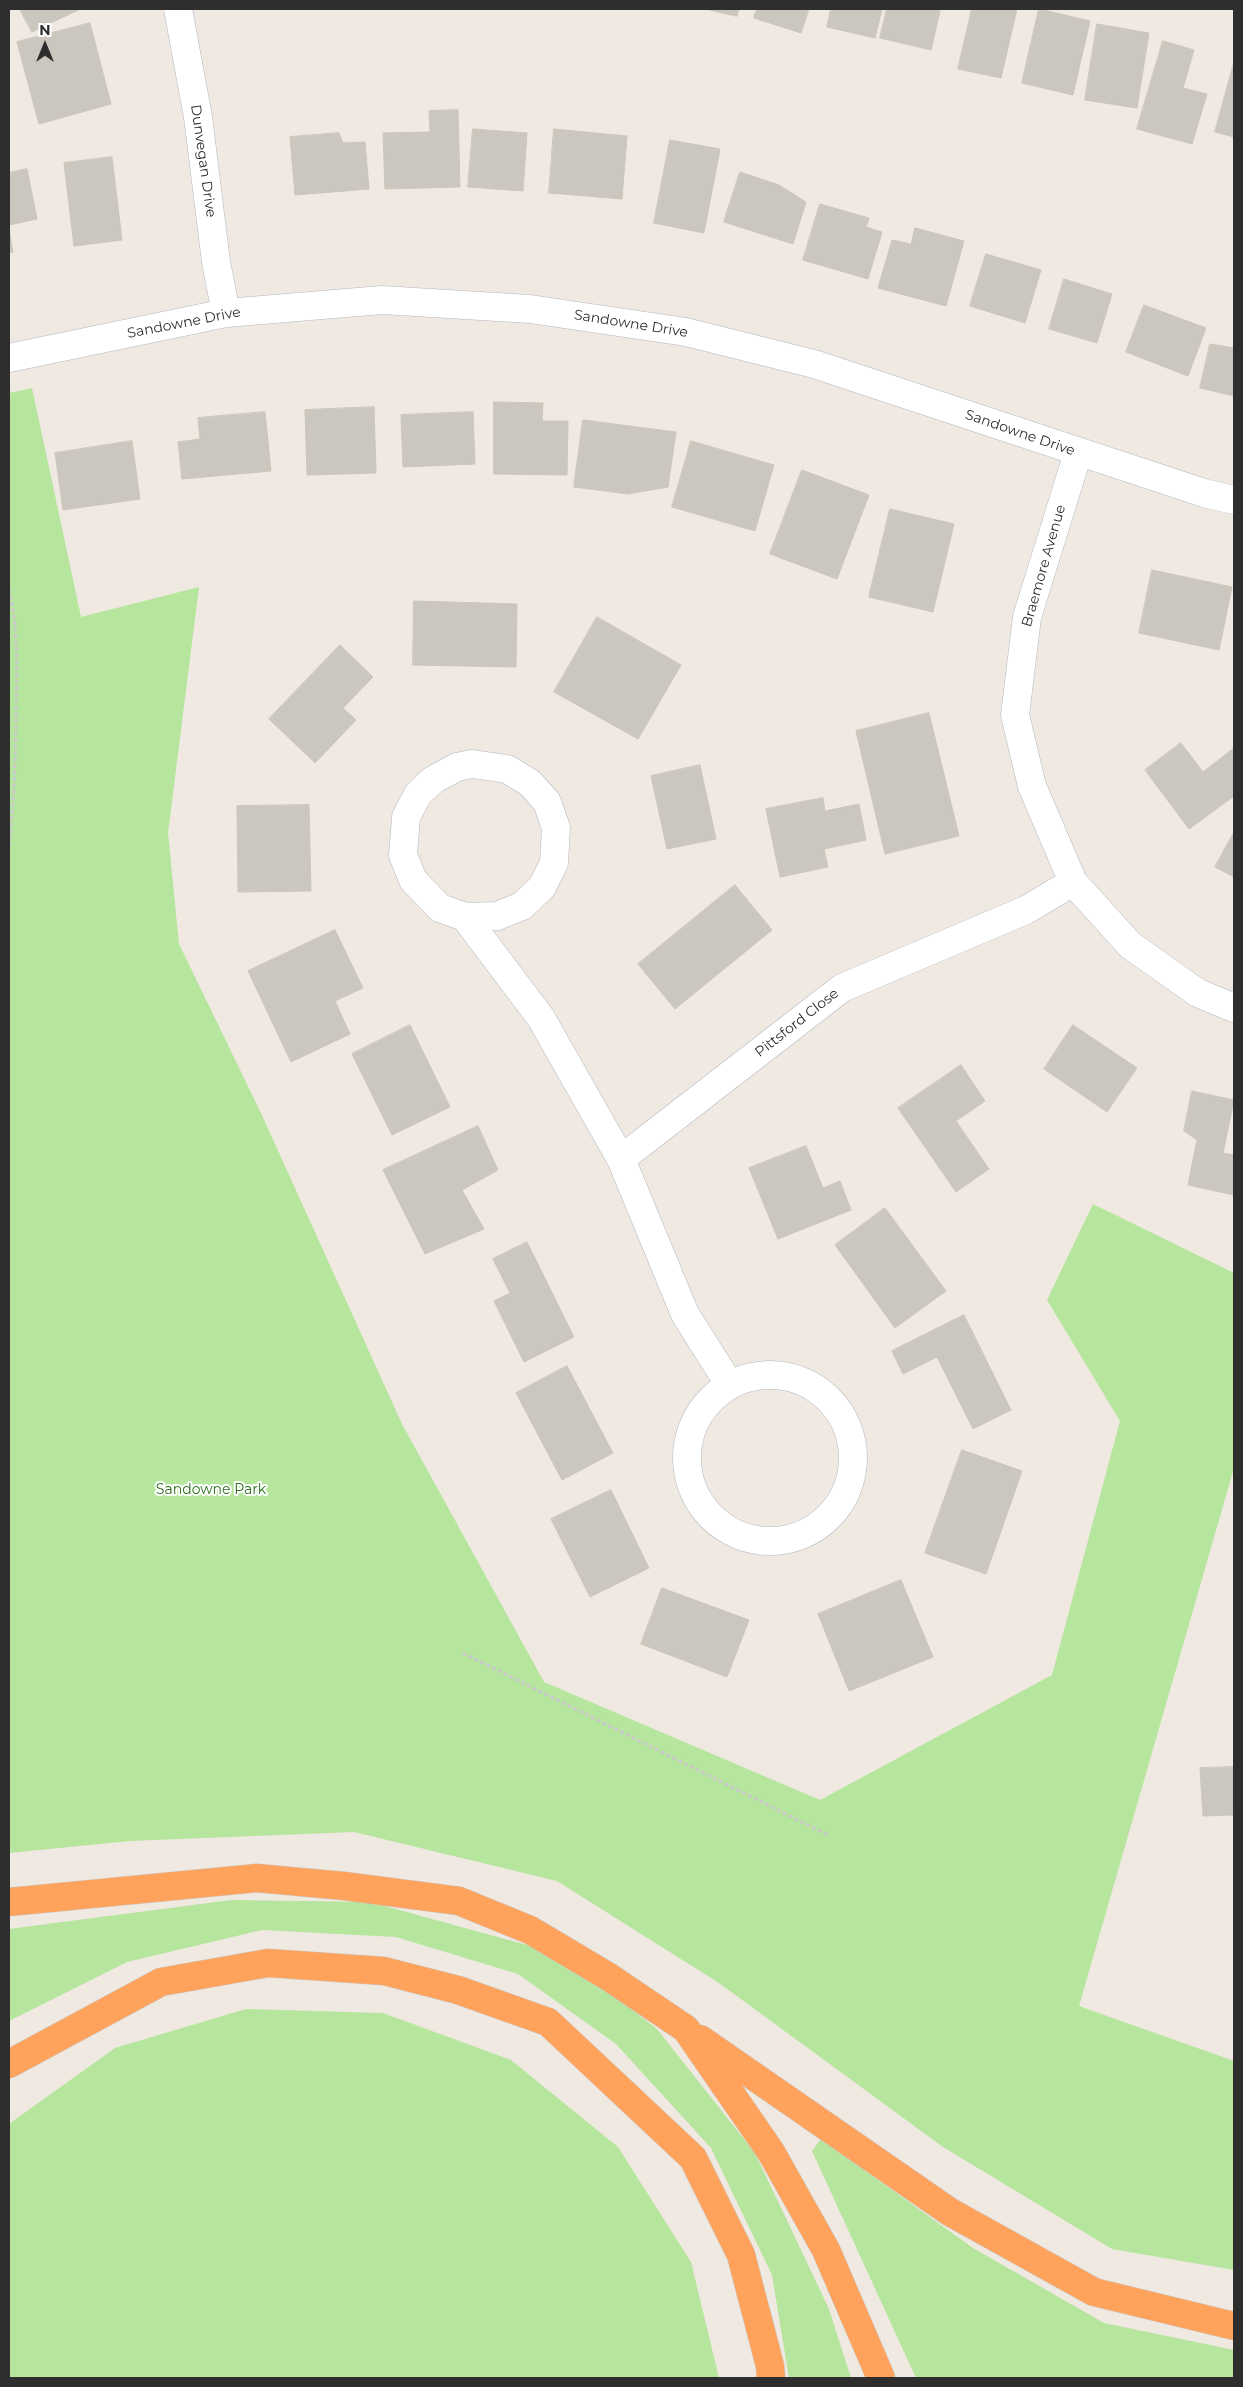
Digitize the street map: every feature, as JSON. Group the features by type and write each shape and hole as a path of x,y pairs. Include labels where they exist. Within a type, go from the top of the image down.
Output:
{"highway":[{"path":"9,1902 92,1892 257,1878 344,1886 459,1901 530,1930 609,1977 950,2212 1094,2292 1234,2326"},
{"path":"9,2064 161,1982 268,1964 384,1971 458,1990 548,2022 693,2158 741,2254 770,2366 771,2378"},
{"path":"686,2029 771,2152 790,2185 826,2250 881,2378"}],"street":[{"name":"Dunvegan Drive","path":"178,9 198,117 216,262 226,313"},
{"name":"Sandowne Drive","path":"9,358 226,313 382,300 530,308 686,332 814,364 1204,494 1234,500"},
{"name":"Braemore Avenue","path":"1078,452 1027,617 1015,715 1032,786 1073,882 1130,945 1198,993 1234,1008"},
{"path":"465,917 497,916 522,906 542,887 554,863 556,828 547,802 530,783 507,769 472,764 457,767 433,780 418,794 406,818 403,855 413,880 440,908 465,917 541,1018 621,1159 685,1314 729,1384"},
{"name":"Pittsford Close","path":"621,1159 842,988 1026,910 1073,882"},
{"path":"756,1375 786,1375 813,1386 836,1404 852,1437 852,1475 842,1502 818,1527 791,1539 768,1542 728,1530 706,1511 694,1494 686,1466 689,1437 699,1413 729,1384 756,1375"}],"path":[{"path":"9,589 13,606 17,670 15,796 9,848"},
{"path":"463,1653 828,1835"}],"green space":[{"name":"Sandowne Park","path":"32,388 81,617 199,587 168,833 179,944 260,1111 402,1424 544,1682 820,1800 1052,1675 1120,1421 1047,1300 1093,1204 1234,1273 1234,1468 1079,2006 1234,2061 1234,2270 1112,2249 943,2147 719,1983 557,1881 354,1832 130,1841 9,1853 9,393"},
{"path":"231,1900 370,1902 560,1954 657,2029 755,2153 829,2309 851,2378 789,2378 772,2275 711,2148 616,2044 518,1974 396,1937 262,1930 127,1962 9,2021 9,1929"},
{"path":"246,2009 383,2013 511,2060 618,2147 691,2262 719,2378 9,2378 9,2124 115,2048"},
{"path":"821,2139 973,2248 1104,2323 1234,2350 1234,2378 916,2378 812,2151"}],"building":[{"path":"20,9 78,9 78,10 32,32"},
{"path":"706,9 739,9 737,16"},
{"path":"757,9 809,9 801,33 754,18"},
{"path":"831,9 882,9 875,38 827,27"},
{"path":"887,9 932,9 940,11 931,50 880,38"},
{"path":"972,9 1017,9 1001,78 958,69"},
{"path":"1039,9 1090,21 1073,95 1022,83"},
{"path":"90,23 111,104 39,124 17,42"},
{"path":"1097,24 1149,33 1137,108 1085,100"},
{"path":"1163,41 1194,50 1183,88 1207,94 1192,144 1137,129"},
{"path":"1234,62 1234,137 1215,132"},
{"path":"458,110 460,187 385,189 383,133 430,132 429,111"},
{"path":"473,129 527,133 523,191 468,187"},
{"path":"554,129 627,136 622,199 549,193"},
{"path":"339,133 343,143 365,142 369,189 295,195 290,137"},
{"path":"670,140 720,149 704,233 654,223"},
{"path":"112,157 122,240 74,246 64,163"},
{"path":"27,169 37,219 9,225 9,173"},
{"path":"740,172 779,185 806,202 793,244 724,222"},
{"path":"820,204 869,218 866,227 882,232 868,279 803,260"},
{"path":"915,228 964,241 946,306 878,288 892,240 911,244"},
{"path":"9,229 13,252 9,253"},
{"path":"986,254 1041,270 1025,323 970,306"},
{"path":"1064,279 1112,294 1097,343 1049,329"},
{"path":"1144,305 1206,328 1188,376 1126,352"},
{"path":"1210,344 1234,348 1234,396 1200,388"},
{"path":"494,402 543,403 542,421 568,421 567,475 494,474"},
{"path":"374,407 376,473 307,475 305,410"},
{"path":"265,412 271,471 182,479 178,442 200,439 198,418"},
{"path":"473,412 475,464 403,467 401,415"},
{"path":"583,420 676,432 668,487 628,494 574,487"},
{"path":"132,441 140,499 63,510 55,453"},
{"path":"691,441 774,465 755,531 672,507"},
{"path":"802,470 869,495 837,579 770,554"},
{"path":"890,509 954,524 933,612 869,597"},
{"path":"1152,570 1232,587 1219,650 1139,633"},
{"path":"414,601 517,604 516,667 413,665"},
{"path":"597,617 681,665 638,739 554,692"},
{"path":"340,645 373,677 343,708 356,720 315,763 269,719"},
{"path":"929,713 959,836 885,854 856,731"},
{"path":"1181,743 1203,772 1234,748 1234,796 1189,829 1145,770"},
{"path":"700,765 716,839 667,849 651,776"},
{"path":"823,798 825,811 859,804 866,840 824,849 828,867 780,877 766,809"},
{"path":"309,805 311,891 238,892 237,806"},
{"path":"1234,832 1234,877 1215,867"},
{"path":"735,885 772,930 675,1009 638,964"},
{"path":"335,930 363,988 335,1001 350,1034 291,1062 248,971"},
{"path":"410,1025 450,1107 392,1135 352,1054"},
{"path":"1073,1025 1137,1068 1107,1112 1044,1069"},
{"path":"961,1065 985,1101 956,1121 989,1169 956,1192 898,1108"},
{"path":"1192,1091 1234,1100 1223,1153 1234,1155 1234,1195 1188,1185 1197,1140 1184,1131"},
{"path":"478,1126 498,1170 462,1190 484,1229 425,1254 383,1170"},
{"path":"806,1146 823,1188 840,1181 851,1210 778,1239 749,1168"},
{"path":"885,1208 946,1291 895,1328 835,1245"},
{"path":"527,1242 574,1337 524,1362 494,1301 510,1293 493,1259"},
{"path":"964,1315 1011,1410 973,1429 937,1357 903,1374 892,1351"},
{"path":"567,1366 613,1453 562,1480 516,1393"},
{"path":"962,1450 1022,1471 986,1574 925,1553"},
{"path":"611,1490 649,1568 590,1597 551,1519"},
{"path":"901,1580 933,1657 849,1691 818,1614"},
{"path":"662,1588 749,1620 727,1677 641,1644"},
{"path":"1234,1767 1234,1815 1203,1816 1200,1768"}]}
